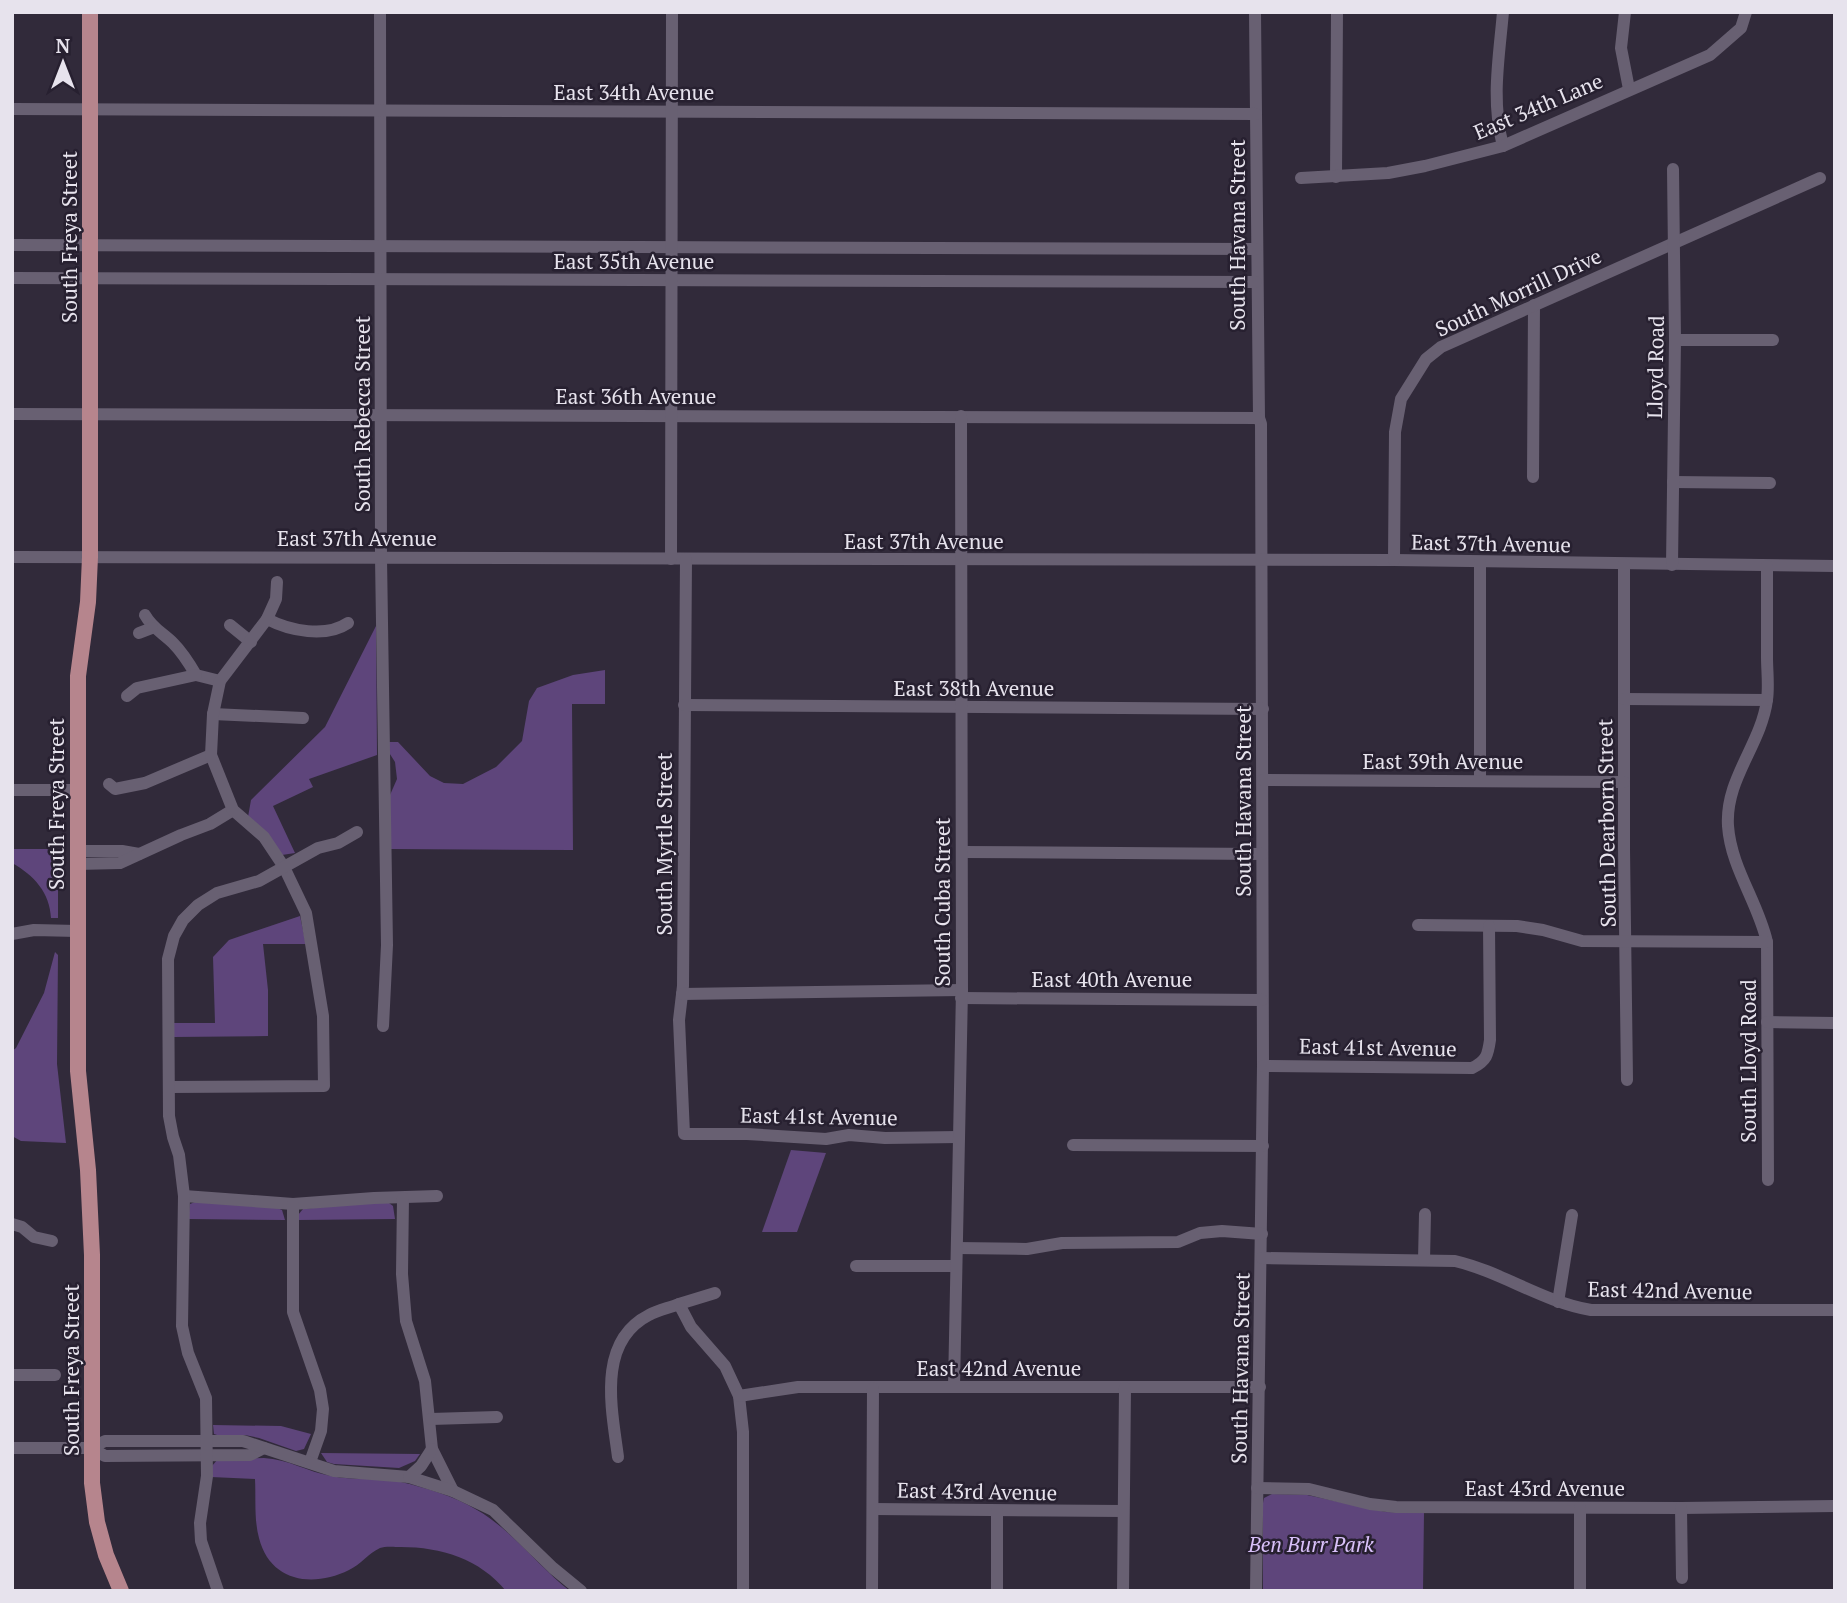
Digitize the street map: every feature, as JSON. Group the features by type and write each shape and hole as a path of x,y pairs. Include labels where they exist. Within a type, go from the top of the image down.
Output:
{"main road":[{"name":"South Freya Street","path":"90,12 90,557 88,602 78,676 78,1071 88,1170 92,1255 91,1448 97,1522 121,1591"}],"street":[{"name":"South Rebecca Street","path":"380,12 381,558 387,945 383,1026"},
{"path":"671,559 672,12"},
{"name":"South Havana Street","path":"1255,12 1263,709 1263,1146 1256,1591"},
{"path":"1336,177 1338,12"},
{"path":"1503,12 1495,99 1496,121 1503,146"},
{"path":"1625,12 1621,48 1629,89"},
{"name":"East 34th Lane","path":"1301,178 1388,173 1503,146 1710,55 1741,28 1746,12"},
{"name":"East 34th Avenue","path":"12,109 1256,114"},
{"name":"Lloyd Road","path":"1672,565 1675,340 1673,169"},
{"name":"South Morrill Drive","path":"1394,561 1395,432 1401,398 1421,366 1441,346 1820,178"},
{"name":"East 35th Avenue","path":"12,245 1256,249"},
{"name":"East 35th Avenue","path":"12,278 1256,282"},
{"path":"1533,477 1534,305"},
{"path":"1675,340 1773,340"},
{"name":"East 36th Avenue","path":"12,414 1259,418"},
{"name":"South Cuba Street","path":"954,1387 962,994 961,416"},
{"path":"1672,482 1770,483"},
{"name":"East 37th Avenue","path":"12,557 1262,560 1835,566"},
{"name":"South Myrtle Street","path":"682,1130 679,1020 682,994 686,559"},
{"path":"1480,562 1480,780"},
{"name":"South Dearborn Street","path":"1624,564 1627,1080"},
{"name":"South Lloyd Road","path":"1768,566 1767,700 1755,739 1738,772 1730,798 1728,823 1731,850 1762,921 1767,942 1768,1180"},
{"path":"170,1087 324,1086 323,1016 306,912 284,867 264,837 233,810 211,755 213,714 220,681 267,620 276,599 277,582"},
{"path":"145,615 152,628 171,640 185,656 196,675"},
{"path":"267,620 285,628 329,630 338,629 348,623"},
{"path":"230,625 251,642"},
{"path":"139,633 152,628"},
{"path":"127,696 137,688 196,675 220,681"},
{"path":"1624,699 1767,700"},
{"name":"East 38th Avenue","path":"684,705 1263,709"},
{"path":"213,714 303,718"},
{"path":"111,790 145,783 211,755"},
{"name":"East 39th Avenue","path":"1263,780 1624,782"},
{"path":"12,790 77,790"},
{"path":"77,857 122,851 139,854 210,824 233,810"},
{"path":"218,1591 201,1541 200,1523 207,1476 206,1398 188,1353 182,1326 184,1196 179,1155 169,1116 168,959 174,936 183,920 198,905 217,893 259,881 318,848 338,843 357,832"},
{"path":"962,852 1262,854"},
{"path":"1418,925 1517,926 1582,941 1767,942"},
{"name":"East 41st Avenue","path":"1263,1066 1472,1068 1481,1064 1488,1056 1490,1040 1489,926"},
{"path":"17,934 34,930 77,934"},
{"name":"East 40th Avenue","path":"682,994 962,994 1262,1000"},
{"path":"1767,1022 1835,1023"},
{"name":"East 41st Avenue","path":"682,1130 684,1135 692,1136 747,1134 826,1139 849,1135 885,1138 959,1137"},
{"path":"1073,1145 1263,1146"},
{"path":"184,1196 293,1204 437,1196"},
{"path":"402,1198 402,1298 406,1321 425,1381 432,1449 453,1491"},
{"path":"293,1204 293,1312 320,1390 323,1409 321,1431 310,1462"},
{"path":"1424,1260 1425,1214"},
{"path":"1559,1302 1572,1215"},
{"path":"12,1224 22,1227 34,1237 52,1241"},
{"path":"957,1248 1027,1249 1062,1243 1178,1242 1200,1233 1222,1231 1262,1234"},
{"name":"East 42nd Avenue","path":"1262,1258 1455,1261 1478,1266 1559,1302 1591,1310 1835,1310"},
{"path":"856,1266 955,1266"},
{"path":"618,1457 610,1375 617,1347 632,1328 648,1315 715,1293"},
{"path":"679,1304 691,1327 725,1366 739,1396 743,1432 743,1591"},
{"path":"12,1375 55,1375"},
{"name":"East 42nd Avenue","path":"739,1396 799,1387 1261,1387"},
{"path":"872,1591 873,1388"},
{"path":"1123,1591 1125,1388"},
{"path":"430,1419 497,1417"},
{"path":"12,1448 91,1448 105,1441 243,1441 334,1471 409,1477 453,1491 493,1510 581,1591"},
{"path":"91,1448 105,1456 250,1455 264,1448"},
{"path":"409,1477 421,1466 432,1449"},
{"name":"East 43rd Avenue","path":"1257,1488 1309,1489 1370,1504 1396,1507 1835,1506"},
{"path":"1580,1507 1580,1591"},
{"path":"1681,1508 1682,1578"},
{"name":"East 43rd Avenue","path":"873,1509 1123,1511"},
{"path":"997,1511 997,1591"}],"green space":[{"path":"376,626 377,755 309,779 313,787 273,806 295,853 282,855 248,817 251,800 325,727"},
{"path":"605,670 605,704 572,704 573,850 390,849 390,795 397,779 395,762 388,751 388,742 398,742 430,776 444,783 463,784 496,767 522,741 529,701 537,688 573,675"},
{"path":"12,849 58,849 58,918 51,918 48,901 39,886 27,873 12,863"},
{"path":"300,916 306,944 263,944 268,990 268,1036 173,1037 173,1023 215,1023 213,957 229,940"},
{"path":"55,952 58,955 57,1064 66,1143 21,1141 12,1136 12,1051 44,993"},
{"path":"791,1150 826,1153 797,1232 762,1232"},
{"path":"195,1202 277,1208 282,1210 285,1220 188,1219 190,1204"},
{"path":"373,1202 389,1203 393,1206 395,1219 298,1220 303,1209"},
{"path":"213,1425 281,1426 311,1434 304,1449 296,1451 245,1435 217,1435 214,1434"},
{"path":"321,1453 420,1454 415,1461 399,1468 334,1464 327,1462"},
{"path":"264,1458 331,1476 401,1482 459,1501 490,1518 570,1591 506,1591 496,1580 472,1563 445,1552 416,1548 380,1548 349,1570 321,1579 295,1577 283,1572 265,1553 259,1538 255,1479 211,1477 212,1466 218,1459"},
{"name":"Ben Burr Park","path":"1272,1494 1307,1495 1386,1512 1424,1513 1423,1591 1263,1591 1263,1503 1264,1498"}]}
